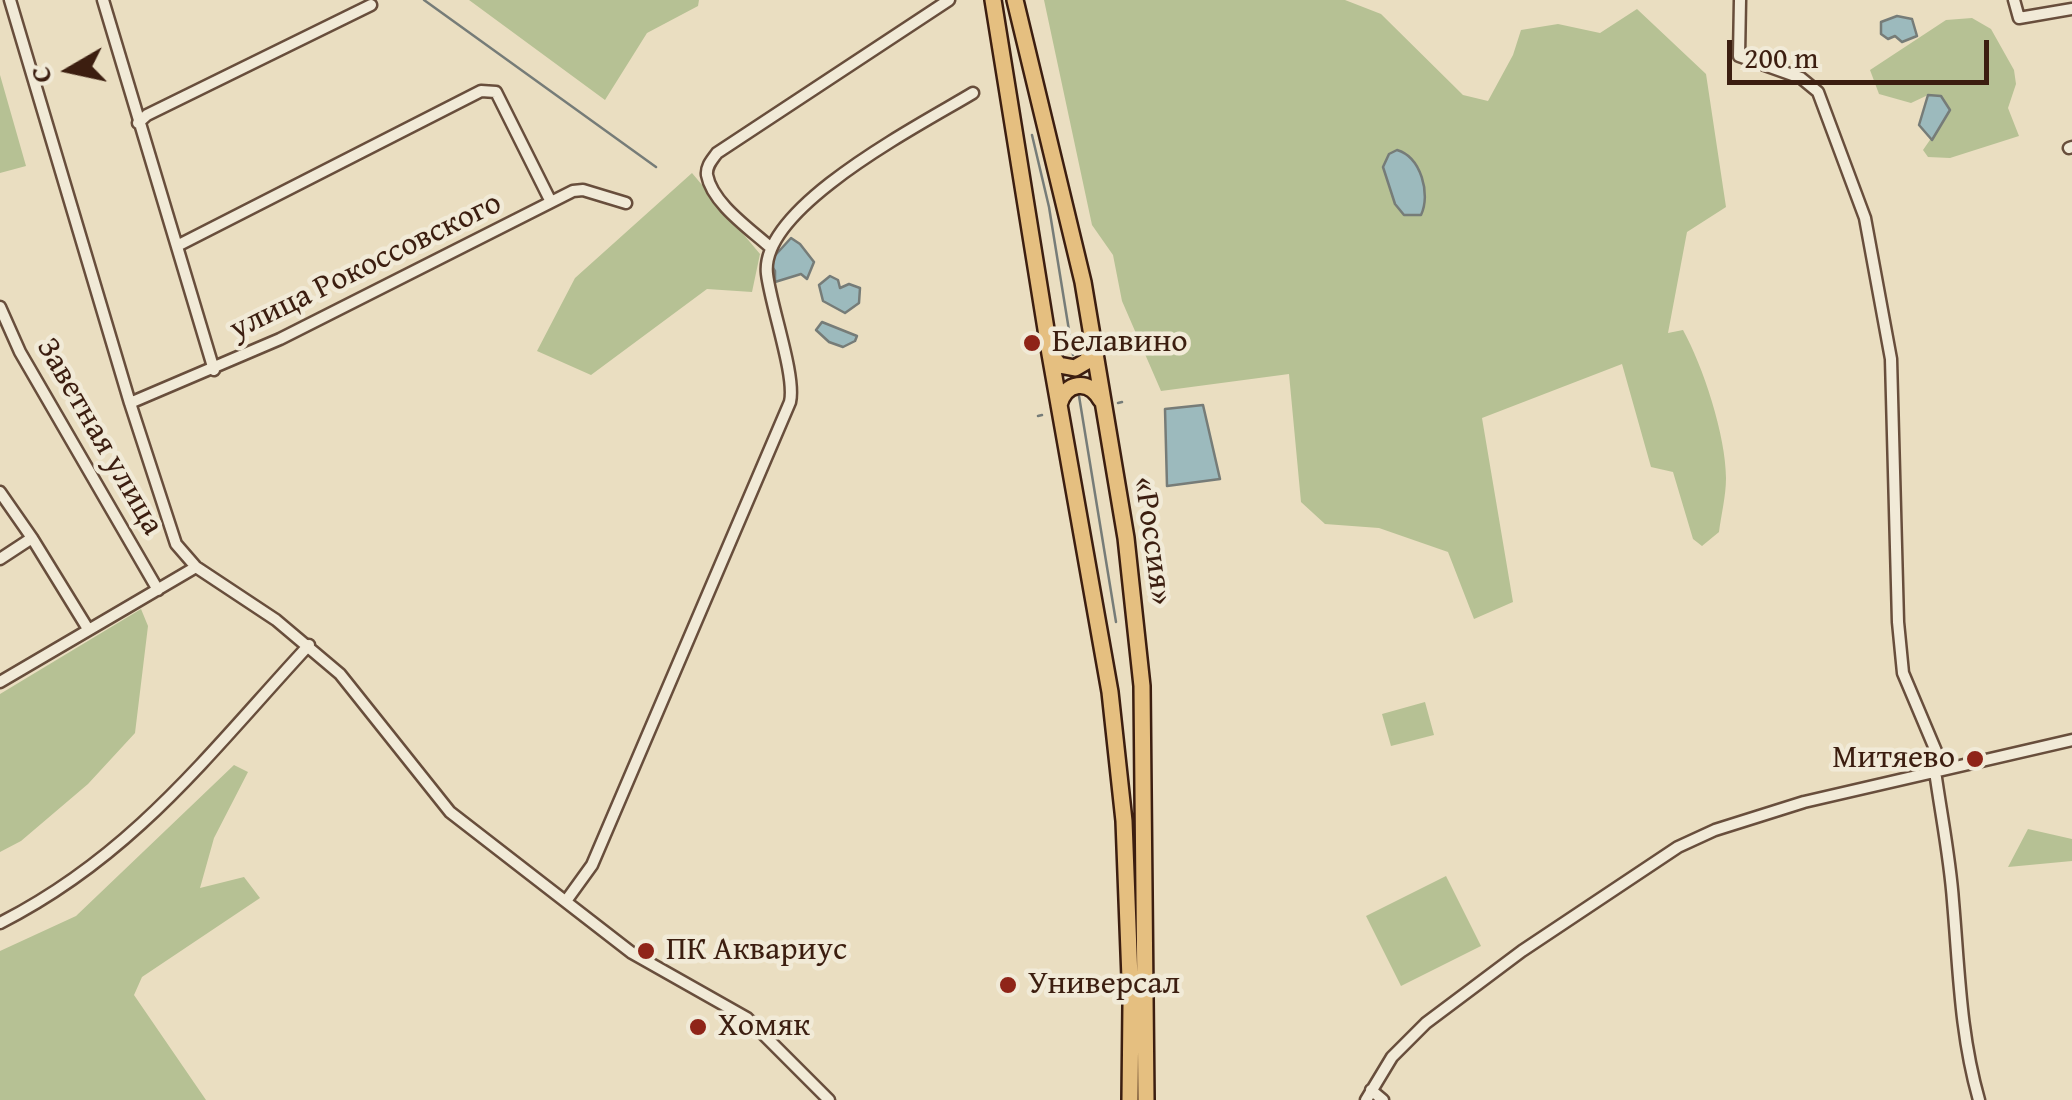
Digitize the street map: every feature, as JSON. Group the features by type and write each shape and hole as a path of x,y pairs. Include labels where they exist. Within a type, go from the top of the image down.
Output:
{"highway":[{"name":"«Россия»","path":"993,0 1110,692 1124,821 1130,981 1126,1100"},
{"name":"«Россия»","path":"1018,0 1093,342 1126,538 1142,686 1146,1100"},
{"path":"1050,354 1062,367 1075,368 1089,359 1093,342"},
{"path":"1059,405 1066,390 1081,385 1094,389 1103,403"}],"street":[{"path":"10,0 130,404 176,544 196,567 309,645 350,686 450,812 632,953 746,1018 829,1100"},
{"path":"104,0 214,370"},
{"path":"770,247 722,200 707,176 708,165 717,154 949,0"},
{"path":"982,0 996,18"},
{"path":"1740,0 1739,56 1801,78 1818,92 1865,218 1891,359 1902,673 1941,763 1935,771 1953,899 1962,1028 1978,1100"},
{"path":"2014,0 2019,18 2072,10"},
{"path":"138,123 147,115 371,5"},
{"path":"177,246 481,91 496,92 551,202"},
{"path":"566,901 592,864 790,402 792,391 767,273 770,247 796,213 830,183 973,93"},
{"name":"улица Рокоссовского","path":"130,404 214,370 551,202 583,190 626,203"},
{"name":"Заветная улица","path":"0,307 20,352 158,590"},
{"path":"0,492 88,629"},
{"path":"0,559 32,538"},
{"path":"0,682 196,567"},
{"path":"0,923 79,877 146,822 194,775 309,645"},
{"path":"1383,1100 1368,1095 1402,1045 1426,1023 1522,951 1678,846 1725,826 1804,802 2072,740"}],"green space":[{"path":"469,0 699,0 698,6 647,33 605,100"},
{"path":"1044,0 1345,0 1381,14 1463,95 1488,101 1513,55 1521,30 1558,24 1600,33 1637,9 1706,74 1726,207 1687,232 1668,333 1683,330 1718,422 1726,478 1719,532 1702,546 1693,539 1673,472 1651,467 1622,364 1482,418 1513,602 1474,619 1448,552 1379,528 1325,524 1301,502 1289,374 1161,391 1122,301 1113,255 1092,225"},
{"path":"1972,18 1991,29 2014,70 2016,84 2008,108 2019,136 1950,158 1928,157 1923,150 1950,111 1928,95 1911,103 1879,94 1870,70 1946,20"},
{"path":"0,75 26,166 0,173"},
{"path":"692,173 760,254 752,292 707,289 591,375 537,351 575,278"},
{"path":"141,609 148,626 135,733 88,784 21,841 0,852 0,694"},
{"path":"1425,702 1434,735 1391,746 1382,714"},
{"path":"234,765 248,772 214,838 200,888 244,877 260,898 142,977 134,995 206,1100 0,1100 0,951 76,916"},
{"path":"2028,829 2072,839 2072,861 2008,867"},
{"path":"1446,876 1481,946 1401,986 1366,916"}],"water":[{"path":"1897,16 1912,19 1917,36 1902,42 1895,36 1888,39 1881,34 1881,22"},
{"path":"1928,95 1941,96 1950,110 1932,140 1919,125"},
{"path":"1397,150 1412,160 1422,177 1425,197 1421,215 1404,215 1395,204 1383,167 1389,154"},
{"path":"791,238 814,262 807,279 801,274 775,282 775,271 769,262"},
{"path":"830,276 838,280 840,288 849,284 860,288 859,303 845,313 823,301 819,285"},
{"path":"822,322 857,336 855,341 843,347 829,342 816,330"},
{"path":"1203,405 1220,479 1167,486 1165,409"}],"waterway":[{"path":"424,0 656,167"},
{"path":"1032,135 1049,207 1073,355"},
{"path":"1079,396 1116,622"},
{"path":"1118,403 1122,402"},
{"path":"1038,416 1042,415"}],"place":[{"name":"Белавино","path":"1032,343"},
{"name":"Митяево","path":"1975,759"},
{"name":"ПК Аквариус","path":"646,951"},
{"name":"Универсал","path":"1008,985"},
{"name":"Хомяк","path":"698,1027"}]}
